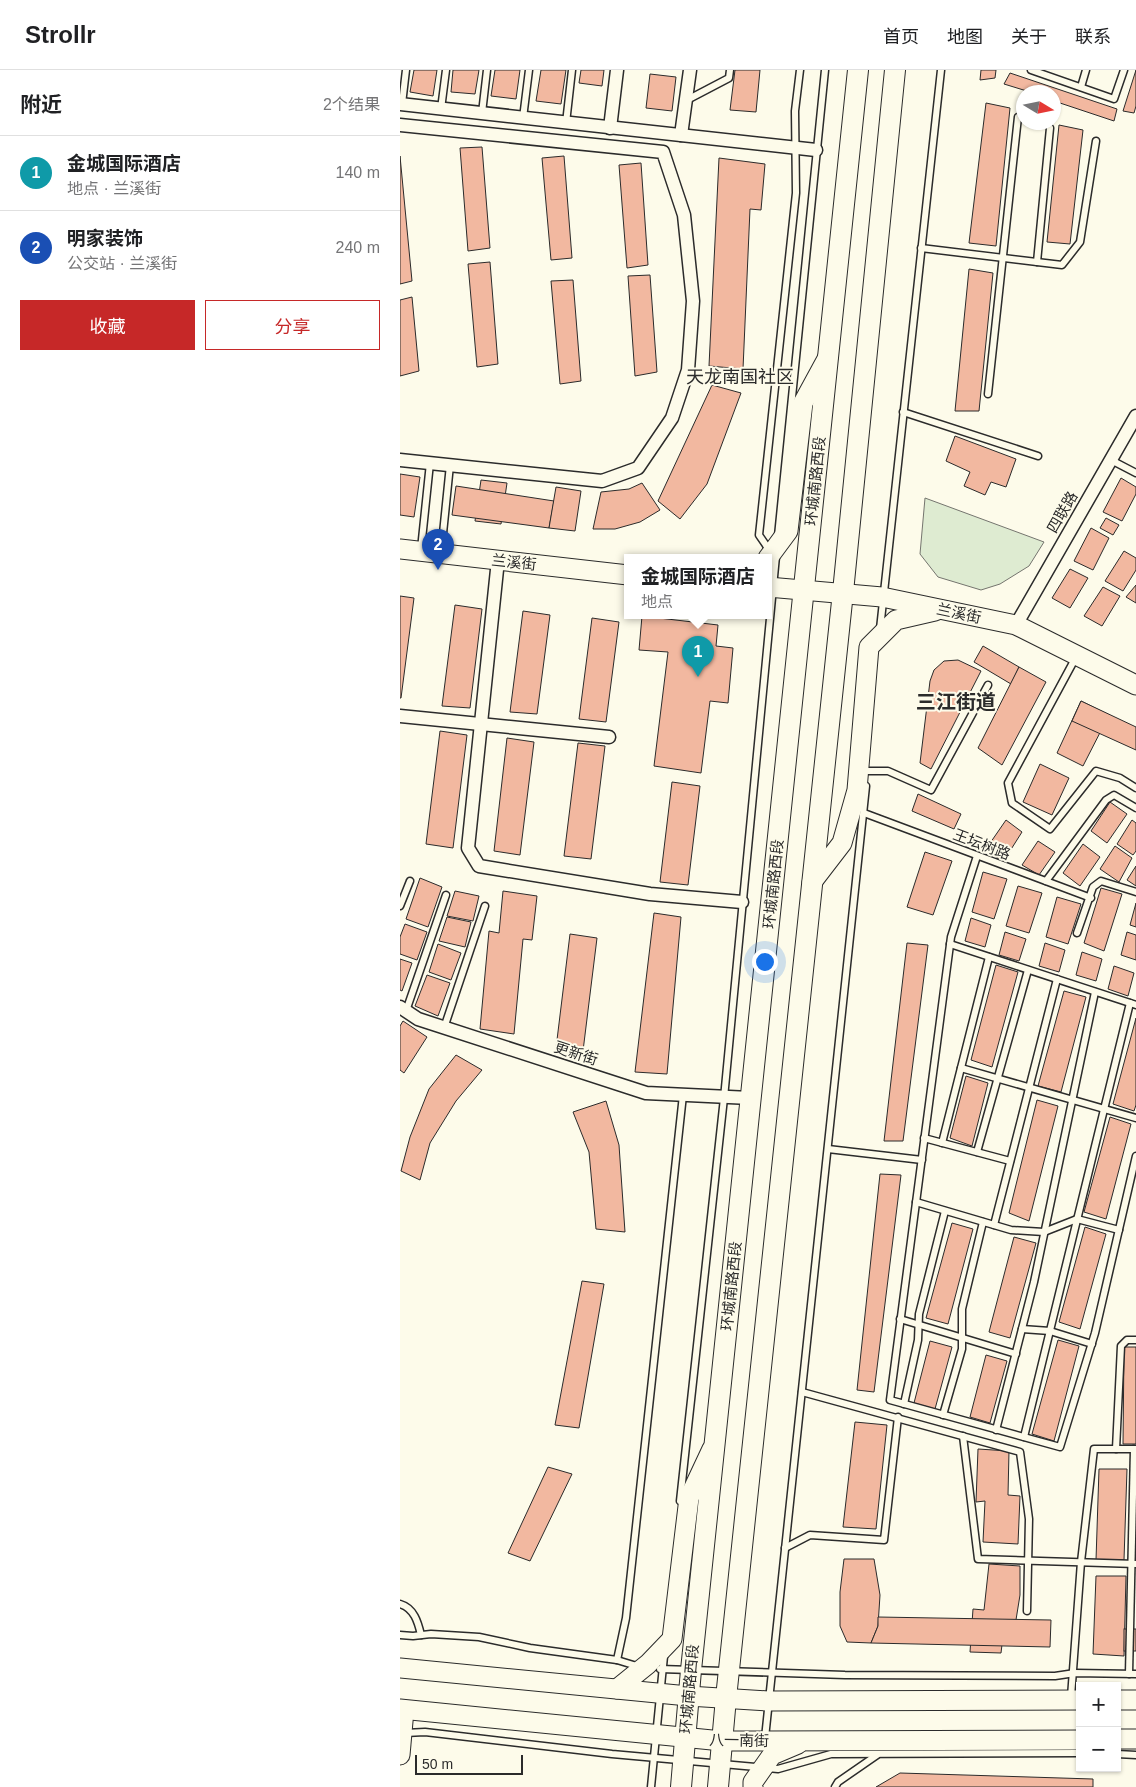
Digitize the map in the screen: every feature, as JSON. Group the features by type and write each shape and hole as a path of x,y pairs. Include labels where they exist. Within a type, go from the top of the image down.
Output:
{"main road":[{"name":"环城南路西段","path":"681,1787 688,1696 714,1443 858,70"},
{"path":"718,1787 728,1671 843,592 896,70"},
{"path":"772,552 788,531 802,403 828,356"},
{"name":"兰溪街","path":"400,549 624,574"},
{"name":"兰溪街","path":"772,587 843,592 882,597 1016,625 1136,685"},
{"path":"812,882 842,842 854,799 869,647 879,642 896,620 943,610"},
{"path":"617,1689 643,1668 672,1640 689,1498 714,1443"},
{"path":"400,1668 659,1694 768,1701 1075,1700"},
{"path":"1121,1700 1136,1700"},
{"path":"400,1755 402,1710"},
{"name":"八一南街","path":"402,1710 722,1741 1076,1740"},
{"path":"1121,1739 1136,1739"},
{"path":"753,1787 762,1768 772,1755 806,1740"}],"street":[{"path":"610,128 617,70"},
{"path":"681,135 690,70"},
{"path":"401,104 816,150"},
{"path":"400,125 664,152 684,215 693,301 688,370 672,418 638,468 602,481 400,460"},
{"name":"四联路","path":"1016,625 1136,416"},
{"path":"498,560 468,848 479,866 650,894 742,902"},
{"path":"400,716 609,737"},
{"name":"更新街","path":"403,1009 418,1020 646,1093 750,1098"}],"lane":[{"path":"401,104 406,70"},
{"path":"441,108 446,70"},
{"path":"482,113 487,70"},
{"path":"523,118 529,70"},
{"path":"566,123 572,70"},
{"path":"686,100 729,78 730,70"},
{"path":"772,552 760,535 796,193 795,111 800,70"},
{"path":"772,552 824,70"},
{"path":"879,642 882,597 941,70"},
{"path":"1030,70 1114,99 1124,70"},
{"path":"1081,87 1086,70"},
{"path":"988,394 1017,130"},
{"path":"1037,262 1050,130"},
{"path":"921,248 1062,265 1080,242 1096,140"},
{"path":"903,412 1038,456"},
{"path":"1111,460 1136,473"},
{"path":"421,552 430,463"},
{"path":"440,554 450,465"},
{"path":"679,1510 724,1098 767,619"},
{"path":"1077,655 1008,783 1012,802 1050,829 1096,771 1120,778 1136,788"},
{"path":"868,771 888,771 930,790 988,685"},
{"path":"761,1787 768,1701 869,761"},
{"path":"1046,881 1106,800 1114,795 1136,808"},
{"name":"王坛树路","path":"864,813 1091,898"},
{"path":"977,856 950,944 890,1400 1060,1447 1092,1344 1136,1156"},
{"path":"400,906 410,881"},
{"path":"1077,933 1091,898 1093,887 1101,881 1136,892"},
{"path":"403,1009 446,895"},
{"path":"444,1028 485,906"},
{"path":"950,944 1133,1004 1104,1109 1024,1437"},
{"path":"942,1143 989,957"},
{"path":"977,1152 1028,970"},
{"path":"994,1225 1057,979"},
{"path":"996,1430 1022,1330 1095,992"},
{"path":"961,1068 1136,1118"},
{"path":"617,1660 626,1618 683,1095"},
{"path":"924,1138 1010,1161"},
{"path":"828,1149 922,1160"},
{"path":"916,1202 1011,1230 1044,1232 1077,1219 1119,1230"},
{"path":"904,1404 918,1340 918,1314 945,1211"},
{"path":"943,1415 962,1349 962,1309 983,1222"},
{"path":"900,1319 1016,1354"},
{"path":"1022,1330 1050,1331 1092,1344"},
{"path":"1116,1449 1121,1346 1127,1340 1136,1340"},
{"path":"802,1392 1020,1452 1029,1519 1027,1611"},
{"path":"785,1548 810,1535 884,1540 898,1417"},
{"path":"963,1436 978,1558 1133,1564"},
{"path":"400,1635 431,1634 479,1637 530,1648 617,1660 643,1668 772,1673 1055,1676 1073,1674 1132,1674 1135,1449 1094,1449 1081,1562 1073,1674 1075,1700"},
{"path":"651,1787 677,1530"},
{"path":"400,1604 408,1606 417,1621 421,1635"},
{"path":"401,1733 424,1732 654,1758 778,1769 831,1754 1076,1753"},
{"path":"835,1787 838,1782 878,1754"},
{"path":"1121,1754 1136,1755"}],"green space":[{"path":"925,498 1044,542 1029,566 1000,584 981,590 938,577 920,554"}],"building":[{"path":"414,70 437,70 433,96 410,92"},
{"path":"453,70 479,70 475,94 451,92"},
{"path":"495,70 520,70 516,99 491,96"},
{"path":"541,70 566,70 561,104 536,101"},
{"path":"581,70 604,70 602,86 579,83"},
{"path":"735,70 760,70 756,112 730,110"},
{"path":"981,70 996,70 995,78 980,80"},
{"path":"1136,70 1136,106 1134,113 1123,111"},
{"path":"1010,73 1046,85 1016,85 1016,88 1004,84"},
{"path":"650,74 676,77 672,111 646,108"},
{"path":"1061,90 1117,109 1114,121 1061,103"},
{"path":"986,103 1010,108 996,246 969,243"},
{"path":"1061,125 1083,130 1070,244 1047,242 1058,130 1061,130"},
{"path":"482,147 490,248 468,251 460,148"},
{"path":"400,156 412,281 400,284"},
{"path":"564,156 572,258 551,260 542,158"},
{"path":"719,158 765,164 761,210 750,209 743,369 709,366"},
{"path":"641,163 648,265 627,268 619,165"},
{"path":"490,262 498,364 477,367 468,264"},
{"path":"969,269 993,273 979,411 955,411"},
{"path":"650,275 657,372 635,376 628,276"},
{"path":"573,280 581,381 560,384 551,281"},
{"path":"412,297 419,371 400,376 400,300"},
{"path":"712,385 741,393 707,484 680,519 658,501"},
{"path":"955,436 1016,459 1006,487 991,482 985,495 964,486 970,472 946,461"},
{"path":"400,474 420,477 414,517 400,515"},
{"path":"1121,478 1136,487 1136,494 1122,521 1103,512"},
{"path":"481,480 507,483 501,524 475,521"},
{"path":"642,483 660,510 640,522 615,529 593,529 601,492 629,489"},
{"path":"456,486 554,501 549,528 452,515"},
{"path":"556,487 581,491 575,531 549,528"},
{"path":"1106,518 1119,525 1113,535 1100,528"},
{"path":"1091,528 1109,538 1093,570 1074,561"},
{"path":"1124,551 1136,558 1136,570 1123,591 1105,581"},
{"path":"1070,569 1088,578 1070,608 1052,598"},
{"path":"1136,585 1136,603 1126,597"},
{"path":"1103,587 1120,596 1102,626 1084,616"},
{"path":"400,596 414,598 401,698 400,698"},
{"path":"455,605 482,609 470,708 442,706"},
{"path":"523,611 550,615 537,714 510,712"},
{"path":"592,618 619,622 606,722 579,719"},
{"path":"642,619 667,619 718,625 716,646 733,648 728,703 710,701 701,773 654,766 668,652 639,650"},
{"path":"983,646 1019,667 1011,684 974,662"},
{"path":"958,660 981,671 931,769 920,763 930,681 934,670 944,661"},
{"path":"1019,667 1046,682 1002,765 978,748"},
{"path":"1081,701 1109,715 1083,766 1057,753"},
{"path":"1081,701 1136,727 1136,750 1072,721"},
{"path":"440,731 467,735 453,848 426,844"},
{"path":"507,738 534,742 520,855 494,851"},
{"path":"578,743 605,746 591,859 564,856"},
{"path":"1040,764 1069,778 1052,815 1023,802"},
{"path":"672,782 700,786 688,885 660,882"},
{"path":"918,794 961,814 954,829 912,811"},
{"path":"1110,802 1127,814 1107,843 1091,831"},
{"path":"1006,820 1022,832 1003,862 986,849"},
{"path":"1132,820 1136,823 1136,851 1133,855 1117,844"},
{"path":"1038,841 1055,852 1039,875 1022,865"},
{"path":"1083,844 1100,857 1080,886 1063,873"},
{"path":"1115,846 1132,858 1119,882 1100,869"},
{"path":"925,852 952,861 933,915 907,907"},
{"path":"1136,866 1136,886 1127,880"},
{"path":"983,872 1007,879 994,919 972,912"},
{"path":"420,878 442,887 428,927 406,919"},
{"path":"1018,886 1042,893 1029,933 1006,926"},
{"path":"1101,888 1122,894 1104,951 1084,943"},
{"path":"455,891 479,896 473,921 447,916"},
{"path":"503,891 537,896 532,940 523,939 514,1034 480,1029 489,931 499,933"},
{"path":"1057,897 1081,904 1068,944 1046,937"},
{"path":"1136,903 1136,927 1130,925"},
{"path":"654,913 681,917 667,1074 635,1072"},
{"path":"447,917 471,922 465,947 439,941"},
{"path":"971,918 991,925 985,947 965,941"},
{"path":"405,924 427,932 417,960 400,954 400,937"},
{"path":"1005,932 1026,939 1019,961 999,955"},
{"path":"1127,932 1136,935 1136,960 1121,955"},
{"path":"570,934 597,938 583,1051 556,1048"},
{"path":"907,943 928,945 903,1141 884,1141"},
{"path":"1045,943 1065,950 1059,972 1039,966"},
{"path":"438,944 461,953 451,980 429,972"},
{"path":"1082,952 1102,959 1096,981 1076,975"},
{"path":"400,959 412,963 402,991 400,990"},
{"path":"996,965 1018,972 992,1067 971,1060"},
{"path":"1114,966 1134,973 1128,996 1108,989"},
{"path":"427,975 450,983 438,1016 415,1006"},
{"path":"1064,991 1086,997 1061,1092 1038,1086"},
{"path":"1136,1018 1136,1105 1134,1111 1113,1104"},
{"path":"403,1021 427,1037 404,1073 400,1070 400,1026"},
{"path":"456,1055 482,1070 456,1101 430,1143 420,1180 401,1171 410,1137 429,1089"},
{"path":"966,1076 988,1083 972,1146 950,1138"},
{"path":"1037,1100 1058,1106 1029,1221 1009,1213"},
{"path":"606,1101 619,1145 625,1232 596,1229 589,1152 573,1112"},
{"path":"1110,1117 1131,1124 1106,1219 1084,1212"},
{"path":"880,1174 901,1175 874,1392 857,1390"},
{"path":"952,1223 973,1229 948,1324 926,1318"},
{"path":"1085,1227 1106,1234 1080,1329 1059,1322"},
{"path":"1014,1237 1036,1243 1010,1338 989,1332"},
{"path":"582,1281 604,1284 579,1428 555,1425"},
{"path":"1058,1340 1079,1346 1054,1441 1032,1434"},
{"path":"930,1341 952,1347 935,1409 914,1403"},
{"path":"1124,1347 1136,1347 1136,1444 1123,1444"},
{"path":"986,1355 1007,1361 990,1423 970,1417"},
{"path":"855,1422 887,1425 876,1529 843,1527"},
{"path":"978,1449 1009,1451 1008,1495 1020,1496 1018,1544 983,1542 985,1501 976,1502"},
{"path":"548,1467 572,1474 530,1561 508,1553"},
{"path":"1099,1469 1127,1469 1124,1560 1096,1560"},
{"path":"844,1559 874,1559 880,1595 878,1626 871,1643 847,1642 840,1626 840,1592"},
{"path":"989,1564 1020,1566 1020,1595 1015,1626 1004,1628 1001,1653 970,1652 973,1609 984,1610"},
{"path":"1096,1576 1126,1576 1124,1656 1093,1654"},
{"path":"878,1617 1051,1620 1050,1647 871,1643 878,1626"},
{"path":"1124,1629 1136,1629 1136,1651 1124,1651"},
{"path":"900,1773 1093,1779 1093,1787 876,1787"}],"place":[{"name":"明家装饰","path":"438,570"},
{"name":"金城国际酒店","path":"698,677"}],"district":[{"name":"天龙南国社区","path":"740,377"},
{"name":"三江街道","path":"956,702"}]}
